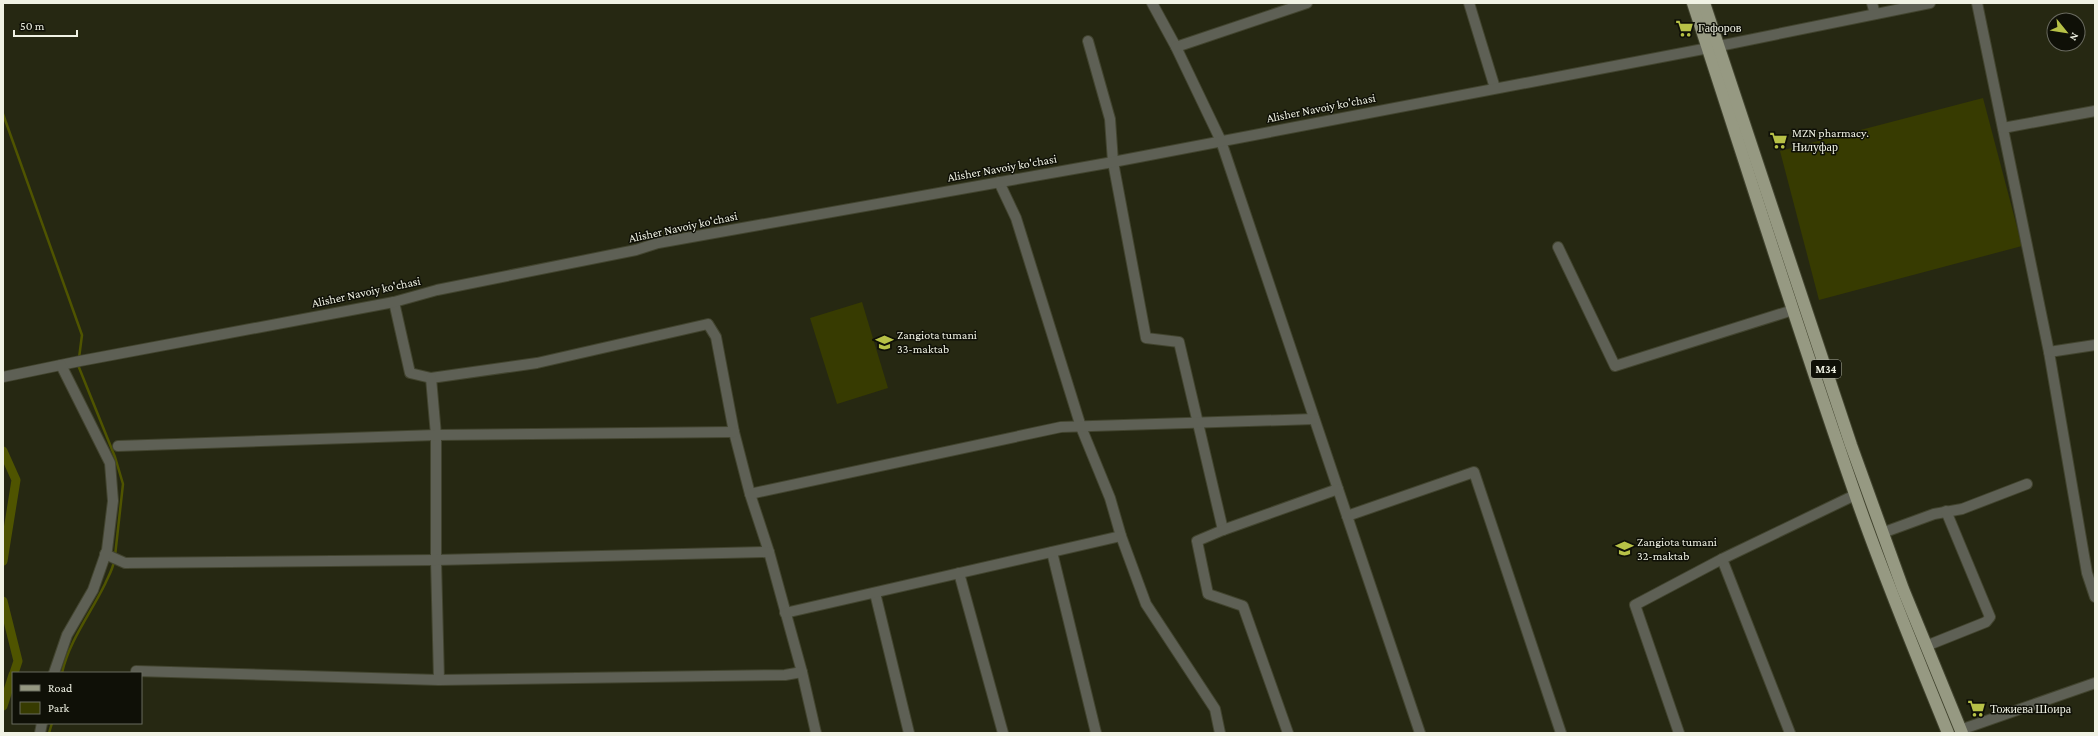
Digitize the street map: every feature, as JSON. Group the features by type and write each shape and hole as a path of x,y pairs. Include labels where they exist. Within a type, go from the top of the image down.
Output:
{"main road":[{"name":"M34","path":"1693,3 1713,47 1882,533 1961,732"},
{"name":"M34","path":"1704,3 1713,47 1792,310 1855,495 1900,615 1948,733"}],"street":[{"path":"1152,3 1176,47 1221,141 1420,733"},
{"path":"1176,47 1307,3"},
{"path":"1469,3 1495,88"},
{"path":"1872,3 1875,14"},
{"name":"Alisher Navoiy ko'chasi","path":"3,377 80,361 394,302 437,290 636,250 658,243 1113,162 1713,47 1930,3"},
{"path":"1977,3 2049,352 2087,573 2095,597"},
{"path":"1088,40 1110,119 1113,162 1146,338 1179,342 1223,530"},
{"path":"2003,128 2095,111"},
{"path":"999,182 1016,218 1082,427 1110,498 1121,536 1146,604 1215,709 1220,733"},
{"path":"1558,247 1615,366 1792,310"},
{"path":"394,302 410,374 431,378 537,362 708,324 716,337 734,432 750,494 769,552 802,672 816,733"},
{"path":"2049,352 2095,345"},
{"path":"54,672 67,635 93,590 105,554 113,501 110,463 61,365"},
{"path":"431,378 436,435 436,560 439,680"},
{"path":"750,494 1061,427 1198,424 1314,419"},
{"path":"118,446 436,435 734,432"},
{"path":"1347,516 1474,472 1561,733"},
{"path":"1882,533 1946,511 1962,509 2027,484"},
{"path":"1288,733 1243,606 1208,594 1197,541 1223,530 1338,489"},
{"path":"1679,733 1635,605 1722,559 1855,495"},
{"path":"1926,646 1986,622 1990,617 1946,511"},
{"path":"785,613 1121,536"},
{"path":"105,554 125,563 436,560 769,552"},
{"path":"1052,552 1096,733"},
{"path":"1722,559 1790,733"},
{"path":"959,573 1003,733"},
{"path":"875,593 909,733"},
{"path":"136,671 439,680 785,676 802,672"},
{"path":"1961,732 2095,683"}],"green space":[{"path":"1983,98 2022,246 1819,300 1780,151"},
{"path":"862,302 888,388 837,404 810,318"}],"waterway":[{"path":"3,114 82,335 79,358"},
{"path":"78,365 115,457 123,484 115,556"},
{"path":"3,451 16,480 3,561"},
{"path":"62,672 65,661 75,638 105,584 112,570 114,561"},
{"path":"3,601 18,661 14,672"},
{"path":"3,706 12,678"},
{"path":"49,733 52,724"}],"place":[{"name":"Гафоров","path":"1685,28"},
{"name":"MZN pharmacy. Нилуфар","path":"1779,140"},
{"name":"Zangiota tumani 33-maktab","path":"884,342"},
{"name":"Zangiota tumani 32-maktab","path":"1624,549"},
{"name":"Тожиева Шоира","path":"1977,709"}]}
